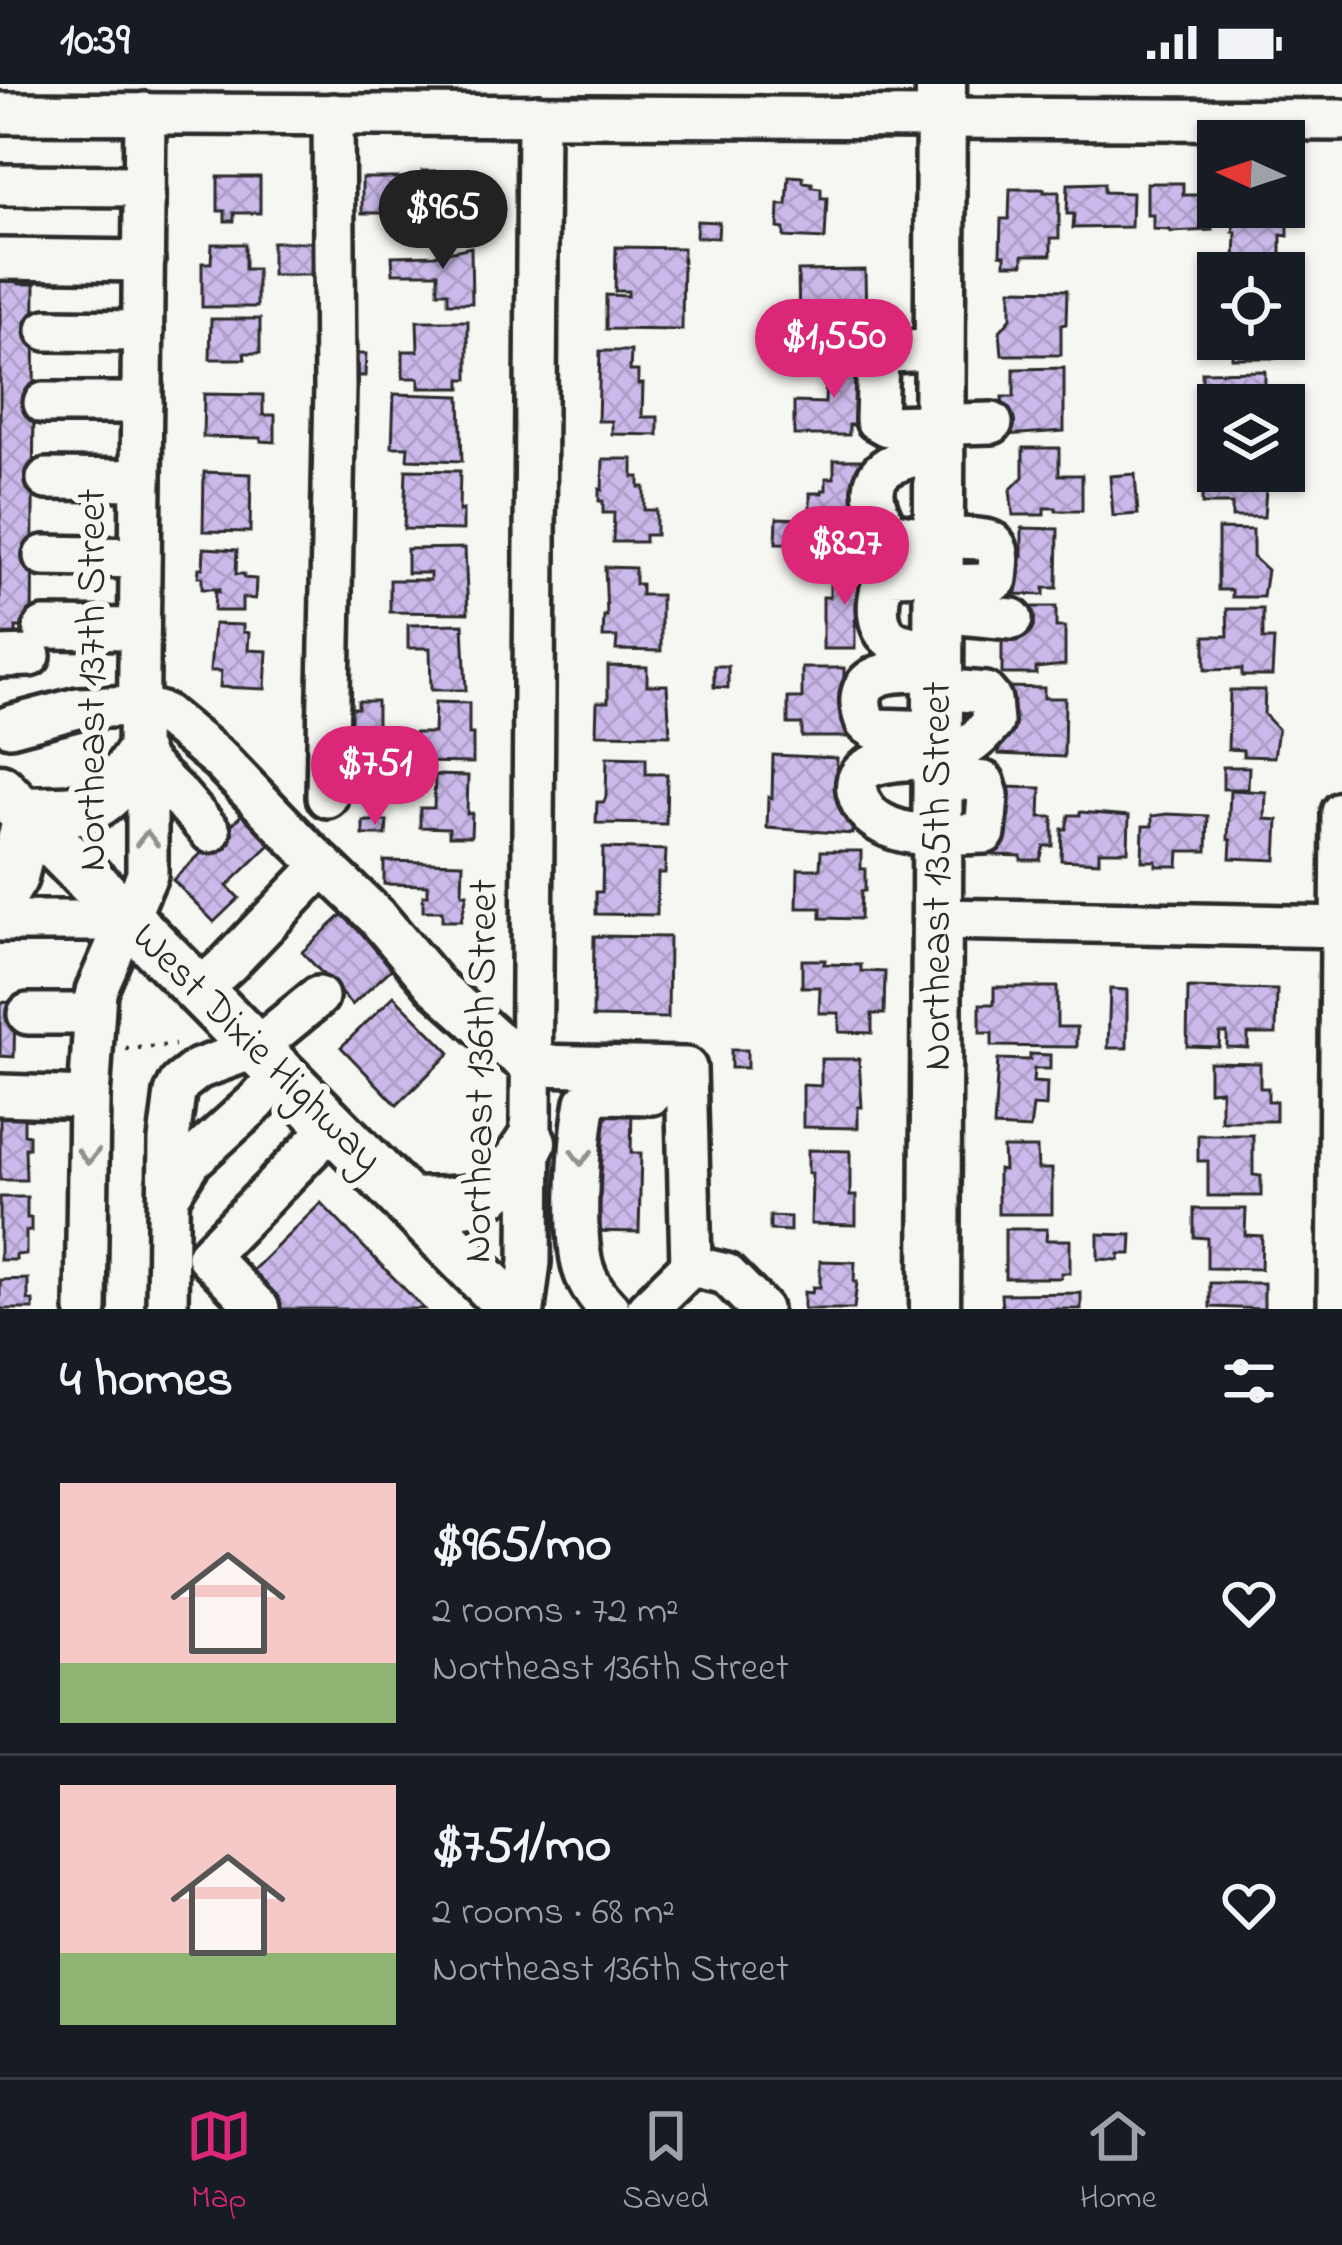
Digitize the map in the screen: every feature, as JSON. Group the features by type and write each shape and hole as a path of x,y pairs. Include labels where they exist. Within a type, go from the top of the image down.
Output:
{"main road":[{"name":"Northeast 135th Street","path":"935,1309 941,101"},
{"path":"0,898 13,877 17,806 85,810 108,796 138,756"},
{"name":"West Dixie Highway","path":"17,806 513,1309"},
{"path":"408,1204 482,1198 502,1184 531,1142"}],"street":[{"path":"2,103 145,113 312,104 538,115 619,99 1264,102 1342,120"},
{"path":"312,104 335,386 327,797"},
{"name":"Northeast 137th Street","path":"86,1309 89,1098 96,991 147,875 147,786 138,756 145,113"},
{"name":"Northeast 136th Street","path":"524,1309 530,1262 538,115"},
{"path":"0,184 144,186"},
{"path":"0,259 144,261"},
{"path":"47,330 142,332"},
{"path":"44,403 142,403"},
{"path":"939,659 899,536 887,530 875,500 874,482 885,467 939,436 992,423"},
{"path":"47,479 141,480"},
{"path":"44,556 140,558"},
{"path":"938,835 895,832 865,811 856,784 859,775 878,762 939,659 1012,620"},
{"path":"24,647 139,629"},
{"path":"10,726 78,708 138,706 164,714 220,760 378,918 435,985 530,1065 686,1068 691,1266 646,1309"},
{"path":"138,756 209,832"},
{"path":"1338,1309 1342,812"},
{"path":"199,990 323,866"},
{"path":"938,919 1341,927"},
{"path":"0,921 129,921"},
{"path":"168,1195 191,1161 256,1102 269,1060 318,997"},
{"path":"28,1014 94,1014"},
{"path":"166,1309 172,1105 180,1083 198,1069 269,1060"},
{"path":"609,1309 592,1290 580,1248 586,1102 614,1092 687,1095"},
{"path":"0,1095 89,1098"},
{"path":"207,1256 333,1126"},
{"path":"168,1195 207,1256 259,1309"},
{"path":"691,1266 726,1274 761,1309"}],"path":[{"path":"123,1049 190,1044"}],"building":[{"path":"422,171 442,171 442,178 453,178 453,214 443,214 443,221 418,221 418,213 362,213 362,178 422,178"},
{"path":"789,176 803,177 803,182 821,188 821,198 827,198 825,239 784,237 784,229 778,228 779,205 787,205"},
{"path":"218,177 260,177 260,213 234,213 234,221 225,221 225,211 218,211"},
{"path":"1104,183 1104,192 1132,193 1131,227 1073,228 1074,214 1067,214 1068,184"},
{"path":"1147,183 1183,183 1183,195 1197,195 1197,228 1212,230 1153,229 1153,215 1147,215"},
{"path":"1010,189 1059,192 1059,238 1051,238 1051,255 1023,255 1023,264 1005,264 1005,255 1000,254 1001,219 1009,219"},
{"path":"697,221 719,222 718,238 696,237"},
{"path":"1233,228 1288,228 1288,236 1281,235 1281,252 1235,252"},
{"path":"272,242 311,242 311,275 272,275"},
{"path":"212,244 245,244 245,269 257,269 257,307 202,307 202,263 211,263"},
{"path":"471,247 472,303 448,303 448,292 438,292 438,273 393,273 392,256 434,255"},
{"path":"616,247 683,248 682,330 606,329 606,295 628,296 628,291 615,291"},
{"path":"865,270 866,322 799,322 798,271"},
{"path":"0,275 19,276 19,284 35,284 32,627 16,627 16,637 0,637"},
{"path":"1011,289 1067,290 1061,355 1002,355 1000,331 1011,318"},
{"path":"211,319 260,319 260,353 244,353 245,359 210,359"},
{"path":"417,321 468,321 468,379 461,379 461,388 419,388 419,378 403,378 403,351 418,351"},
{"path":"600,351 631,351 630,371 638,371 638,384 643,384 642,417 658,417 658,435 612,434 612,421 598,421"},
{"path":"351,354 366,354 365,376 350,376"},
{"path":"832,355 862,355 860,425 849,425 849,435 794,435 794,402 825,403"},
{"path":"1064,368 1064,431 1005,435 1002,397 1014,397 1014,369"},
{"path":"1265,371 1265,384 1202,384 1202,372"},
{"path":"204,394 263,395 263,415 275,415 275,442 203,437"},
{"path":"394,394 460,396 462,461 407,459 408,447 392,447"},
{"path":"1023,448 1059,448 1059,475 1082,475 1082,511 1044,508 1044,515 1013,515 1010,490 1023,477"},
{"path":"603,459 633,459 633,477 639,477 639,487 644,487 644,510 656,510 656,535 645,535 645,542 613,542 614,513 603,513 603,501 599,501"},
{"path":"834,460 865,460 864,514 852,514 852,544 776,543 777,518 810,519 810,493 826,490 826,478 834,478"},
{"path":"406,470 460,471 463,530 404,529"},
{"path":"204,472 251,474 250,532 203,531"},
{"path":"1135,474 1138,514 1113,516 1110,476"},
{"path":"1202,492 1266,492 1264,517 1232,517 1232,504 1202,504"},
{"path":"1022,528 1058,529 1057,588 1044,588 1044,595 1012,594 1014,556 1022,557"},
{"path":"1218,529 1253,530 1253,557 1267,570 1263,597 1232,597 1232,590 1218,590"},
{"path":"204,548 237,550 236,574 256,579 255,599 242,598 242,611 214,611 219,589 202,589 202,577 198,577"},
{"path":"465,548 468,613 390,612 390,580 430,580 430,573 407,573 407,549"},
{"path":"605,567 635,568 641,595 661,595 661,651 616,650 617,637 603,637"},
{"path":"836,568 868,568 868,620 855,620 855,649 823,649 823,597 830,597 830,585 836,585"},
{"path":"1012,607 1056,607 1056,627 1065,627 1065,665 1036,668 1036,674 1002,674 1002,637"},
{"path":"1227,609 1263,609 1263,639 1274,639 1272,676 1242,676 1242,669 1205,670 1205,636 1228,636"},
{"path":"214,624 243,625 243,632 249,633 248,650 267,651 265,689 220,687 221,671 210,671"},
{"path":"463,624 466,690 431,690 430,648 408,648 408,625"},
{"path":"608,666 647,667 647,685 667,685 670,735 596,734 597,702 608,702"},
{"path":"714,666 728,666 728,688 714,687"},
{"path":"802,668 844,668 844,700 853,700 853,737 802,737 802,724 788,724 788,698 802,698"},
{"path":"1007,687 1044,688 1044,698 1065,698 1064,757 999,754"},
{"path":"1230,690 1265,690 1264,714 1278,729 1274,757 1243,756 1243,750 1228,749"},
{"path":"358,701 377,701 377,734 348,729 349,708 358,708"},
{"path":"435,702 469,703 473,763 415,762 415,733 434,733"},
{"path":"347,742 409,742 409,774 347,774"},
{"path":"773,755 837,758 836,791 841,791 840,804 853,805 852,834 767,828"},
{"path":"607,757 646,758 646,774 667,774 666,824 596,823 597,802 604,802 606,796"},
{"path":"1223,767 1249,767 1248,789 1223,789"},
{"path":"435,775 468,776 471,836 449,836 449,828 420,827 420,808 434,808"},
{"path":"1004,787 1041,788 1040,817 1053,817 1053,846 1044,846 1040,860 995,855 995,819"},
{"path":"1230,790 1266,792 1265,819 1278,820 1276,860 1230,858"},
{"path":"249,808 277,838 227,886 239,898 214,922 173,880"},
{"path":"1069,815 1129,816 1128,851 1099,851 1099,862 1061,860 1062,829"},
{"path":"1152,816 1208,816 1207,851 1179,851 1178,866 1142,861 1143,826 1152,826"},
{"path":"363,821 387,821 386,835 363,835"},
{"path":"603,848 666,850 665,873 658,873 657,915 596,914 596,892 602,892"},
{"path":"821,851 861,851 865,891 861,891 860,919 821,918 821,908 797,908 798,869 820,869"},
{"path":"384,861 463,863 462,894 467,894 461,921 442,921 442,911 423,911 428,885 384,884"},
{"path":"347,910 397,964 352,1005 302,952"},
{"path":"594,936 669,937 668,1018 593,1017"},
{"path":"802,960 885,972 884,1014 872,1014 872,1033 839,1032 839,1013 819,1013 820,987 802,987"},
{"path":"994,987 1057,987 1057,1027 1077,1027 1077,1047 992,1046 992,1033 980,1033 980,1004 994,1004"},
{"path":"1188,988 1277,990 1276,1034 1248,1034 1248,1048 1227,1047 1227,1033 1220,1033 1219,1047 1187,1046"},
{"path":"1110,989 1127,990 1127,1048 1108,1048"},
{"path":"394,996 450,1053 397,1105 341,1047"},
{"path":"0,1002 15,1003 14,1057 0,1056"},
{"path":"731,1050 747,1050 747,1068 731,1068"},
{"path":"1030,1054 1050,1055 1050,1069 1034,1069 1033,1082 1047,1083 1046,1107 1033,1106 1030,1129 994,1127 998,1059 1030,1060"},
{"path":"821,1059 859,1059 862,1107 858,1107 858,1128 803,1127 803,1085 821,1086"},
{"path":"1209,1062 1260,1063 1260,1088 1268,1088 1268,1101 1276,1101 1276,1121 1221,1121 1221,1090 1209,1091"},
{"path":"595,1109 632,1110 631,1153 641,1153 639,1232 588,1231"},
{"path":"0,1114 24,1114 24,1134 29,1135 26,1180 0,1180"},
{"path":"1198,1135 1253,1135 1253,1175 1261,1176 1261,1196 1208,1196 1208,1161 1198,1161"},
{"path":"1003,1148 1037,1148 1038,1169 1052,1169 1052,1214 998,1214"},
{"path":"808,1150 850,1151 850,1196 856,1196 856,1225 811,1224"},
{"path":"0,1197 27,1197 31,1231 26,1231 26,1254 16,1255 16,1260 0,1260"},
{"path":"321,1203 424,1309 279,1309 247,1276"},
{"path":"1194,1209 1246,1209 1245,1235 1262,1236 1261,1269 1207,1268 1207,1238 1194,1237"},
{"path":"770,1216 790,1217 790,1231 770,1230"},
{"path":"1005,1229 1047,1229 1046,1240 1070,1240 1070,1273 1061,1273 1061,1278 1005,1278"},
{"path":"1098,1234 1132,1235 1131,1254 1119,1254 1119,1260 1098,1259"},
{"path":"820,1261 855,1262 854,1309 804,1309 804,1292 820,1287"},
{"path":"28,1279 33,1309 0,1309 0,1280"},
{"path":"1210,1283 1264,1283 1264,1309 1210,1307"},
{"path":"1081,1293 1081,1309 1002,1309 1001,1294"}]}
